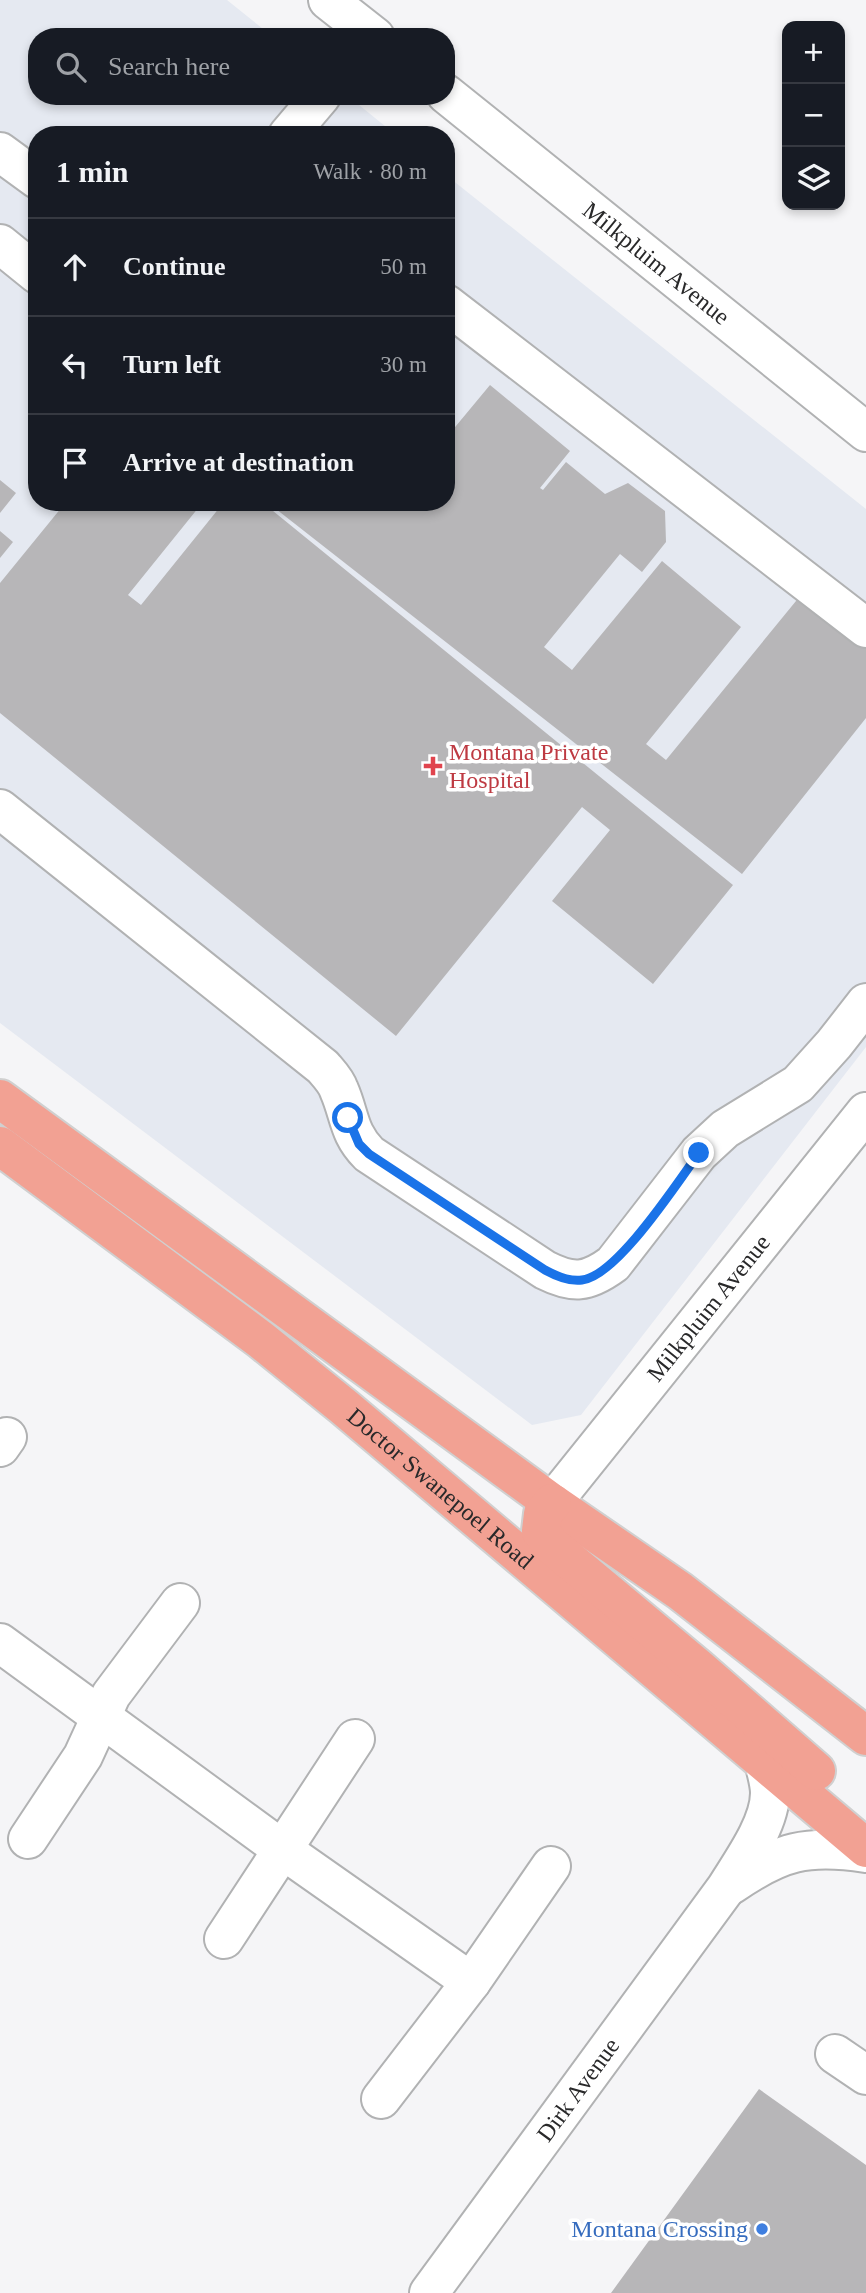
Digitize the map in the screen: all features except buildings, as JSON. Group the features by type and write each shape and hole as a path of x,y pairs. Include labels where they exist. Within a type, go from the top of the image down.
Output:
{"main road":[{"name":"Doctor Swanepoel Road","path":"0,1099 552,1503 680,1591 866,1736"},
{"name":"Doctor Swanepoel Road","path":"0,1146 261,1340 344,1407 764,1761 866,1851"},
{"path":"552,1503 543,1514 541,1531 551,1545 707,1676 866,1816"}],"street":[{"path":"328,0 362,28"},
{"name":"Milkpluim Avenue","path":"455,101 866,432"},
{"path":"296,126 313,105"},
{"path":"325,126 343,105"},
{"path":"0,152 28,173"},
{"path":"0,244 28,267"},
{"path":"455,311 866,628"},
{"path":"0,809 323,1068 340,1091 351,1130 369,1154 562,1279 582,1280 599,1274 613,1264 699,1153 725,1129 798,1084 866,1003"},
{"name":"Milkpluim Avenue","path":"552,1503 866,1112"},
{"path":"28,1839 83,1756 111,1695 180,1603"},
{"path":"0,1643 99,1717 471,1982"},
{"path":"224,1939 355,1739"},
{"name":"Dirk Avenue","path":"429,2293 726,1888 755,1839 768,1809 770,1792 764,1761"},
{"name":"Dirk Avenue","path":"726,1888 760,1865 796,1852 831,1848 866,1851"},
{"path":"381,2099 471,1982 551,1867"},
{"path":"835,2054 866,2075"}],"shaded area":[{"name":"Montana Private Hospital","path":"0,0 227,0 262,28 28,28 28,105 359,105 385,126 28,126 28,511 455,511 455,182 866,509 866,1047 581,1415 532,1425 0,1023"}],"place":[{"name":"Montana Private Hospital","path":"433,766"},
{"name":"Montana Crossing","path":"762,2229"}],"route":[{"path":"348,1118 359,1144 369,1154 562,1279 582,1280 599,1274 613,1264 699,1153"}]}
